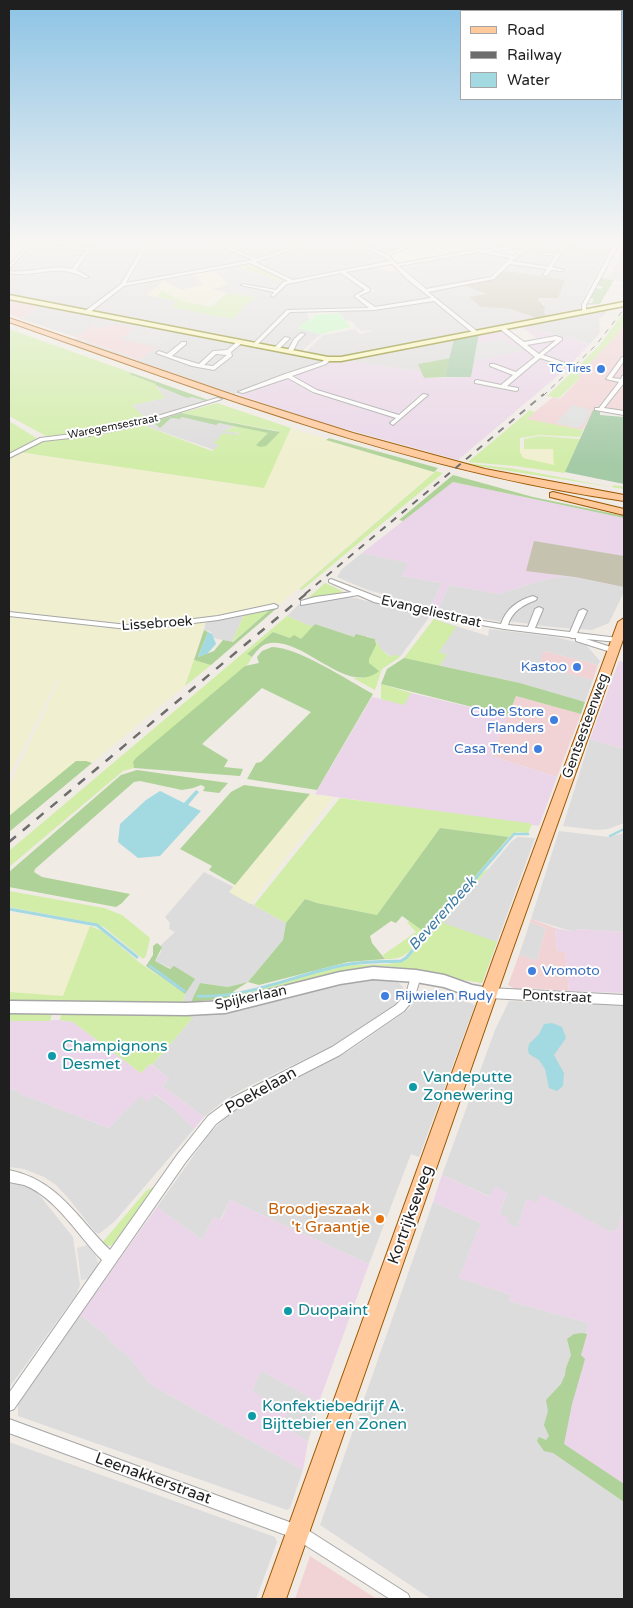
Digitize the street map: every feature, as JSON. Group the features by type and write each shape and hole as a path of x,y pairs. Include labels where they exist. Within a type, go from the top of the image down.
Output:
{"main road":[{"path":"108,316 328,359 342,359 566,316"},
{"path":"9,320 267,410 349,435 447,462 533,482 624,498"},
{"path":"9,325 304,427 505,484 623,509"},
{"path":"447,462 624,490"},
{"name":"Gentsesteenweg","path":"548,830 624,622"},
{"name":"Kortrijkseweg","path":"274,1599 548,830"}],"street":[{"path":"255,345 284,316"},
{"path":"456,316 476,333"},
{"path":"502,328 539,357 565,364"},
{"path":"290,352 296,340 303,334"},
{"path":"276,349 287,338"},
{"path":"503,386 560,339 556,338 523,344"},
{"path":"201,365 216,351 228,352 240,342"},
{"path":"168,356 184,343"},
{"path":"160,352 168,356 216,368 230,355 228,352"},
{"path":"624,358 622,365 609,379 624,379"},
{"path":"241,392 324,363 328,359"},
{"path":"492,365 518,375"},
{"path":"287,375 314,391 400,417"},
{"path":"624,379 598,410 624,413"},
{"path":"477,382 516,389"},
{"path":"393,423 425,395"},
{"name":"Waregemsestraat","path":"9,456 42,439 88,434 132,425 219,399"},
{"name":"Evangeliestraat","path":"331,580 358,594 430,614 504,627 572,636 616,646"},
{"name":"Evangeliestraat","path":"304,603 319,598 358,594"},
{"path":"504,627 505,620 517,605 533,598"},
{"name":"Lissebroek","path":"9,614 137,628 218,618 274,606"},
{"path":"531,630 539,609"},
{"path":"572,636 583,611"},
{"name":"Evangeliestraat","path":"572,636 616,646"},
{"name":"Spijkerlaan","path":"9,1007 186,1009 225,1006 340,978 373,973 416,976 444,981 472,991 489,993"},
{"name":"Poekelaan","path":"9,1404 193,1142 212,1120 236,1102 336,1051 400,1008 410,996 416,976"},
{"name":"Pontstraat","path":"489,993 624,1000"},
{"path":"9,1176 26,1179 48,1192 110,1259"},
{"name":"Leenakkerstraat","path":"9,1426 298,1532 403,1599"}],"shaded area":[{"path":"14,316 25,316 21,319"},
{"path":"25,316 105,317 81,334 72,336 21,319"},
{"path":"121,316 219,316 233,319 235,316 281,316 253,343"},
{"path":"288,316 308,316 309,319 298,328 321,334 301,352 259,344"},
{"path":"342,316 452,316 471,331 343,356 327,357 305,353 323,335 355,329 360,334 374,330 361,331 350,320 346,321"},
{"path":"458,316 531,316 539,319 475,330"},
{"path":"531,316 548,317 539,319"},
{"path":"573,316 604,316 599,318 600,333 590,344 531,328 528,325"},
{"path":"105,317 177,331 140,360 72,336 81,334"},
{"path":"105,317 177,331 157,347 120,339 135,328 115,324 100,328 92,326"},
{"path":"624,324 624,412 595,407 583,430 526,419 553,397 560,399 581,377 577,376 614,338"},
{"path":"528,325 531,328 590,344 567,368 458,460 317,421 239,395 281,379 290,380 313,393 395,418 391,422 396,424 427,395 421,394 396,414 316,390 295,378 297,374 331,361 351,359 355,362 422,372 424,378 471,377 479,334 507,329 522,341 536,338 521,326"},
{"path":"177,331 323,361 235,394 73,339 76,338 140,360"},
{"path":"454,339 450,358 419,364 422,372 355,362 351,359"},
{"path":"501,339 509,345 522,346 527,350 474,361 477,344"},
{"path":"155,385 187,398 192,397 209,402 148,421 132,405 165,398"},
{"path":"572,405 591,410 584,424 578,428 556,423"},
{"path":"182,417 237,426 226,430 240,434 215,443 221,444 214,450 140,424 152,422 157,427 171,418 180,419"},
{"path":"453,482 624,518 624,587 567,576 543,580 499,594 449,585 438,610 430,608 442,583 402,576 408,563 362,553"},
{"path":"534,541 624,556 624,587 575,577 526,571"},
{"path":"362,553 409,563 402,576 442,583 430,608 365,589 337,577 342,569"},
{"path":"567,576 624,587 624,592 609,623 592,630 578,629 586,611 581,609 573,629 535,625 542,608 538,607 530,624 508,621 517,608 537,600 534,597 515,605 502,622 438,610 449,585 499,594 543,580"},
{"path":"347,596 430,616 400,657 396,655 392,657 380,649 375,639 367,636 366,638 354,637 315,624 313,627 287,616 299,604 303,605 309,601"},
{"path":"244,615 232,642 213,638 211,632 204,630 206,621"},
{"path":"434,619 488,636 489,629 556,637 586,645 600,661 598,665 544,651 543,666 593,680 585,702 520,683 404,658"},
{"path":"544,651 598,665 593,680 542,666 541,656"},
{"path":"619,661 624,662 624,749 590,739"},
{"path":"411,693 508,716 491,756 557,777 539,826 315,794 372,697 403,704"},
{"path":"516,696 581,714 557,777 491,756"},
{"path":"590,739 624,749 624,823 608,829 597,830 563,826"},
{"path":"559,831 609,837 624,833 624,932 576,929 574,932 531,919"},
{"path":"518,837 535,838 482,983 406,967 512,841"},
{"path":"204,872 234,887 230,892 286,923 283,940 248,982 228,987 200,983 191,1002 183,1003 185,994 194,979 155,961 161,952 161,945 175,932 169,929 170,923 165,917"},
{"path":"531,919 555,928 557,951 565,951 569,991 526,988 517,990 508,985 519,955 537,961 546,928 530,922"},
{"path":"530,922 546,928 537,961 519,955"},
{"path":"555,928 574,932 575,929 624,932 624,993 569,991 565,952 557,951"},
{"path":"386,979 397,981 403,987 403,995 395,1005 336,1044 226,1099 204,1117 162,1086 169,1078 152,1065 191,1020 191,1016 235,1011 356,981"},
{"path":"440,992 475,1005 419,1157 411,1154 369,1264 230,1200 220,1220 214,1217 202,1240 157,1207 209,1134 231,1112 349,1051 409,1009 419,994 430,997"},
{"path":"509,1001 624,1005 624,1209 618,1229 611,1232 541,1195 537,1204 527,1199 517,1228 507,1223 499,1214 507,1193 491,1197 442,1175 495,1030"},
{"path":"60,1020 73,1022 141,1073 150,1064 169,1078 162,1086 204,1117 194,1129 172,1107 155,1094 147,1102 140,1096 109,1128 18,1093 17,1090 9,1089 9,1021"},
{"path":"9,1089 17,1090 18,1093 109,1128 140,1095 154,1094 172,1107 194,1129 115,1221 99,1234 95,1232 56,1185 44,1177 24,1169 9,1167"},
{"path":"442,1175 490,1197 495,1186 507,1193 499,1213 509,1219 507,1223 517,1228 527,1199 537,1203 540,1194 611,1232 618,1229 624,1209 624,1502 553,1453 589,1323 509,1301 511,1295 459,1278 481,1223 433,1202"},
{"path":"9,1183 18,1184 36,1191 73,1237 80,1285 76,1295 9,1388"},
{"path":"230,1200 369,1264 319,1402 261,1371 252,1391 288,1411 283,1425 308,1442 303,1470 150,1384 129,1357 110,1341 108,1336 80,1315 157,1207 202,1240 214,1217 221,1220"},
{"path":"433,1202 481,1223 459,1278 511,1295 509,1301 589,1323 553,1453 624,1502 624,1599 431,1599 320,1525"},
{"path":"87,1245 95,1253 99,1265 90,1279 81,1280 77,1248"},
{"path":"80,1315 108,1336 110,1341 129,1357 150,1384 303,1470 290,1508 287,1510 18,1416 18,1403"},
{"path":"261,1371 319,1402 308,1442 283,1425 252,1391"},
{"path":"9,1442 275,1537 277,1542 256,1599 9,1599"},
{"path":"310,1556 377,1599 295,1599"}],"green space":[{"path":"218,316 236,316 233,319"},
{"path":"314,316 342,316 351,327 321,334 298,328 309,319 313,319"},
{"path":"621,316 624,316 624,324 614,338 578,375 581,377 559,398 547,396 598,347"},
{"path":"9,329 132,373 130,374 156,384 165,398 132,405 147,420 93,432 48,437 9,416"},
{"path":"479,334 471,377 445,377 454,339"},
{"path":"450,358 445,377 424,378 418,364"},
{"path":"132,373 211,401 192,397 187,398 129,374"},
{"path":"217,403 291,428 264,488 19,452 45,440 140,424 212,451 220,445 214,443 223,433 238,435 239,433 224,431 237,426 269,433 279,431 181,413"},
{"path":"530,410 535,412 527,419 583,430 580,437 540,435 520,438 520,452 523,458 554,465 553,449 524,449 524,439 540,436 580,439 565,473 468,462"},
{"path":"593,410 600,412 600,415 624,417 624,484 565,472"},
{"path":"181,413 280,432 266,446 260,447 256,445 268,433 219,423 216,425 182,417 180,419 171,418 160,428 152,422"},
{"path":"9,421 38,439 9,455"},
{"path":"291,428 434,472 280,604 212,618 136,627 9,613 9,458 19,452 264,488"},
{"path":"329,438 438,468 434,472 326,440"},
{"path":"519,448 554,449 554,466 523,458"},
{"path":"465,464 516,469 612,487 614,485 624,487 624,489"},
{"path":"436,471 443,473 302,590 299,589"},
{"path":"453,475 533,497 624,516 624,518 453,482 403,521 399,520"},
{"path":"325,583 342,591 341,593 308,598"},
{"path":"272,608 232,642 244,615"},
{"path":"272,608 277,608 211,665 194,660 204,630 208,632 198,657 214,651 223,640 233,642"},
{"path":"9,615 137,629 206,621 185,686 92,763 86,761 42,789 9,816 9,786 59,681 57,680 9,777"},
{"path":"287,616 313,627 301,639 290,638 273,632 248,655 252,657 248,664 133,762 134,768 123,771 9,867 9,851"},
{"path":"434,619 456,627 439,652 447,655 439,666 404,658"},
{"path":"315,624 354,637 356,634 375,639 376,645 369,663 379,671 366,677 353,677 294,647 280,643 264,645 252,657 247,654 273,632 290,638 294,635 301,639"},
{"path":"376,641 387,654 392,657 396,654 400,657 382,669 375,690 353,678 362,678 378,671 369,663"},
{"path":"272,647 283,648 309,658 373,694 317,790 247,779 256,763 261,762 311,712 262,688 202,744 228,760 224,767 243,769 240,776 134,768 133,762 136,758 245,666 259,663 257,657 262,651"},
{"path":"404,658 520,683 585,702 581,714 516,696 508,716 381,684 387,669"},
{"path":"194,660 211,665 185,686"},
{"path":"381,684 411,693 404,705 381,699"},
{"path":"76,761 92,763 9,832 9,816"},
{"path":"137,770 228,783 219,793 203,791 205,787 201,785 182,790 140,781 134,782 35,869 34,872 42,877 130,894 116,907 9,887 9,872 121,775"},
{"path":"244,785 310,794 235,885 209,870 212,866 180,849 231,792"},
{"path":"310,794 332,797 331,801 250,904 229,892"},
{"path":"340,798 532,824 528,833 517,832 509,837 440,828 377,915 305,899 286,923 254,905"},
{"path":"440,828 509,837 426,933 402,916 396,923 391,921 370,936 372,943 385,959 348,962 259,985 248,982 283,940 286,923 305,899 377,915"},
{"path":"489,868 443,923 497,942 482,983 457,979 432,971 384,966 343,971 229,998 232,995 331,969 406,960 478,876"},
{"path":"9,891 104,908 122,915 150,938 146,956 143,959 104,927 94,923 9,907"},
{"path":"9,912 90,926 63,997 9,992"},
{"path":"410,921 426,933 409,952 393,959 385,959 383,955 416,932 407,922"},
{"path":"90,926 102,931 140,963 185,994 183,1003 9,1000 9,992 63,996"},
{"path":"157,943 162,947 155,961 170,969 174,966 195,979 185,994 146,966 153,955 153,946"},
{"path":"248,982 234,991 229,998 191,1002 200,983 228,987"},
{"path":"9,1013 52,1014 50,1021 9,1021"},
{"path":"61,1014 191,1016 191,1020 152,1065 150,1064 141,1073 73,1022 60,1020"},
{"path":"158,1184 115,1243 107,1247 101,1244 146,1191"},
{"path":"574,1334 587,1334 581,1355 585,1359 572,1404 564,1444 624,1484 624,1502 553,1453 544,1451 537,1441 539,1437 546,1440 549,1436 544,1425 548,1411 546,1400 561,1384 565,1375 571,1355 567,1339"}],"water":[{"path":"208,632 212,634 216,644 207,654 198,657"},
{"path":"196,790 199,792 188,805 201,811 160,856 138,858 118,842 120,824 146,800 160,791 184,803"},
{"path":"552,1023 562,1027 566,1038 554,1055 564,1073 563,1086 557,1091 549,1088 545,1069 539,1060 529,1054 528,1049 529,1044 539,1034 544,1024"}],"waterway":[{"name":"Beverenbeek","path":"610,836 624,829"},
{"name":"Beverenbeek","path":"500,850 514,834 528,834"},
{"name":"Beverenbeek","path":"198,996 234,994 351,964 401,961 406,958 501,849"},
{"name":"Beverenbeek","path":"9,909 97,925 137,957"},
{"name":"Beverenbeek","path":"150,966 184,991"}],"railway":[{"path":"543,396 596,345 619,316"},
{"path":"305,594 544,394"},
{"path":"9,842 307,593"}],"place":[{"name":"TC Tires","path":"601,369"},
{"name":"Kastoo","path":"577,667"},
{"name":"Cube Store Flanders","path":"554,720"},
{"name":"Casa Trend","path":"538,749"},
{"name":"Vromoto","path":"532,971"},
{"name":"Rijwielen Rudy","path":"385,996"},
{"name":"Champignons Desmet","path":"52,1056"},
{"name":"Vandeputte Zonewering","path":"413,1087"},
{"name":"Broodjeszaak 't Graantje","path":"380,1219"},
{"name":"Duopaint","path":"288,1311"},
{"name":"Konfektiebedrijf A. Bijttebier en Zonen","path":"252,1416"}]}
